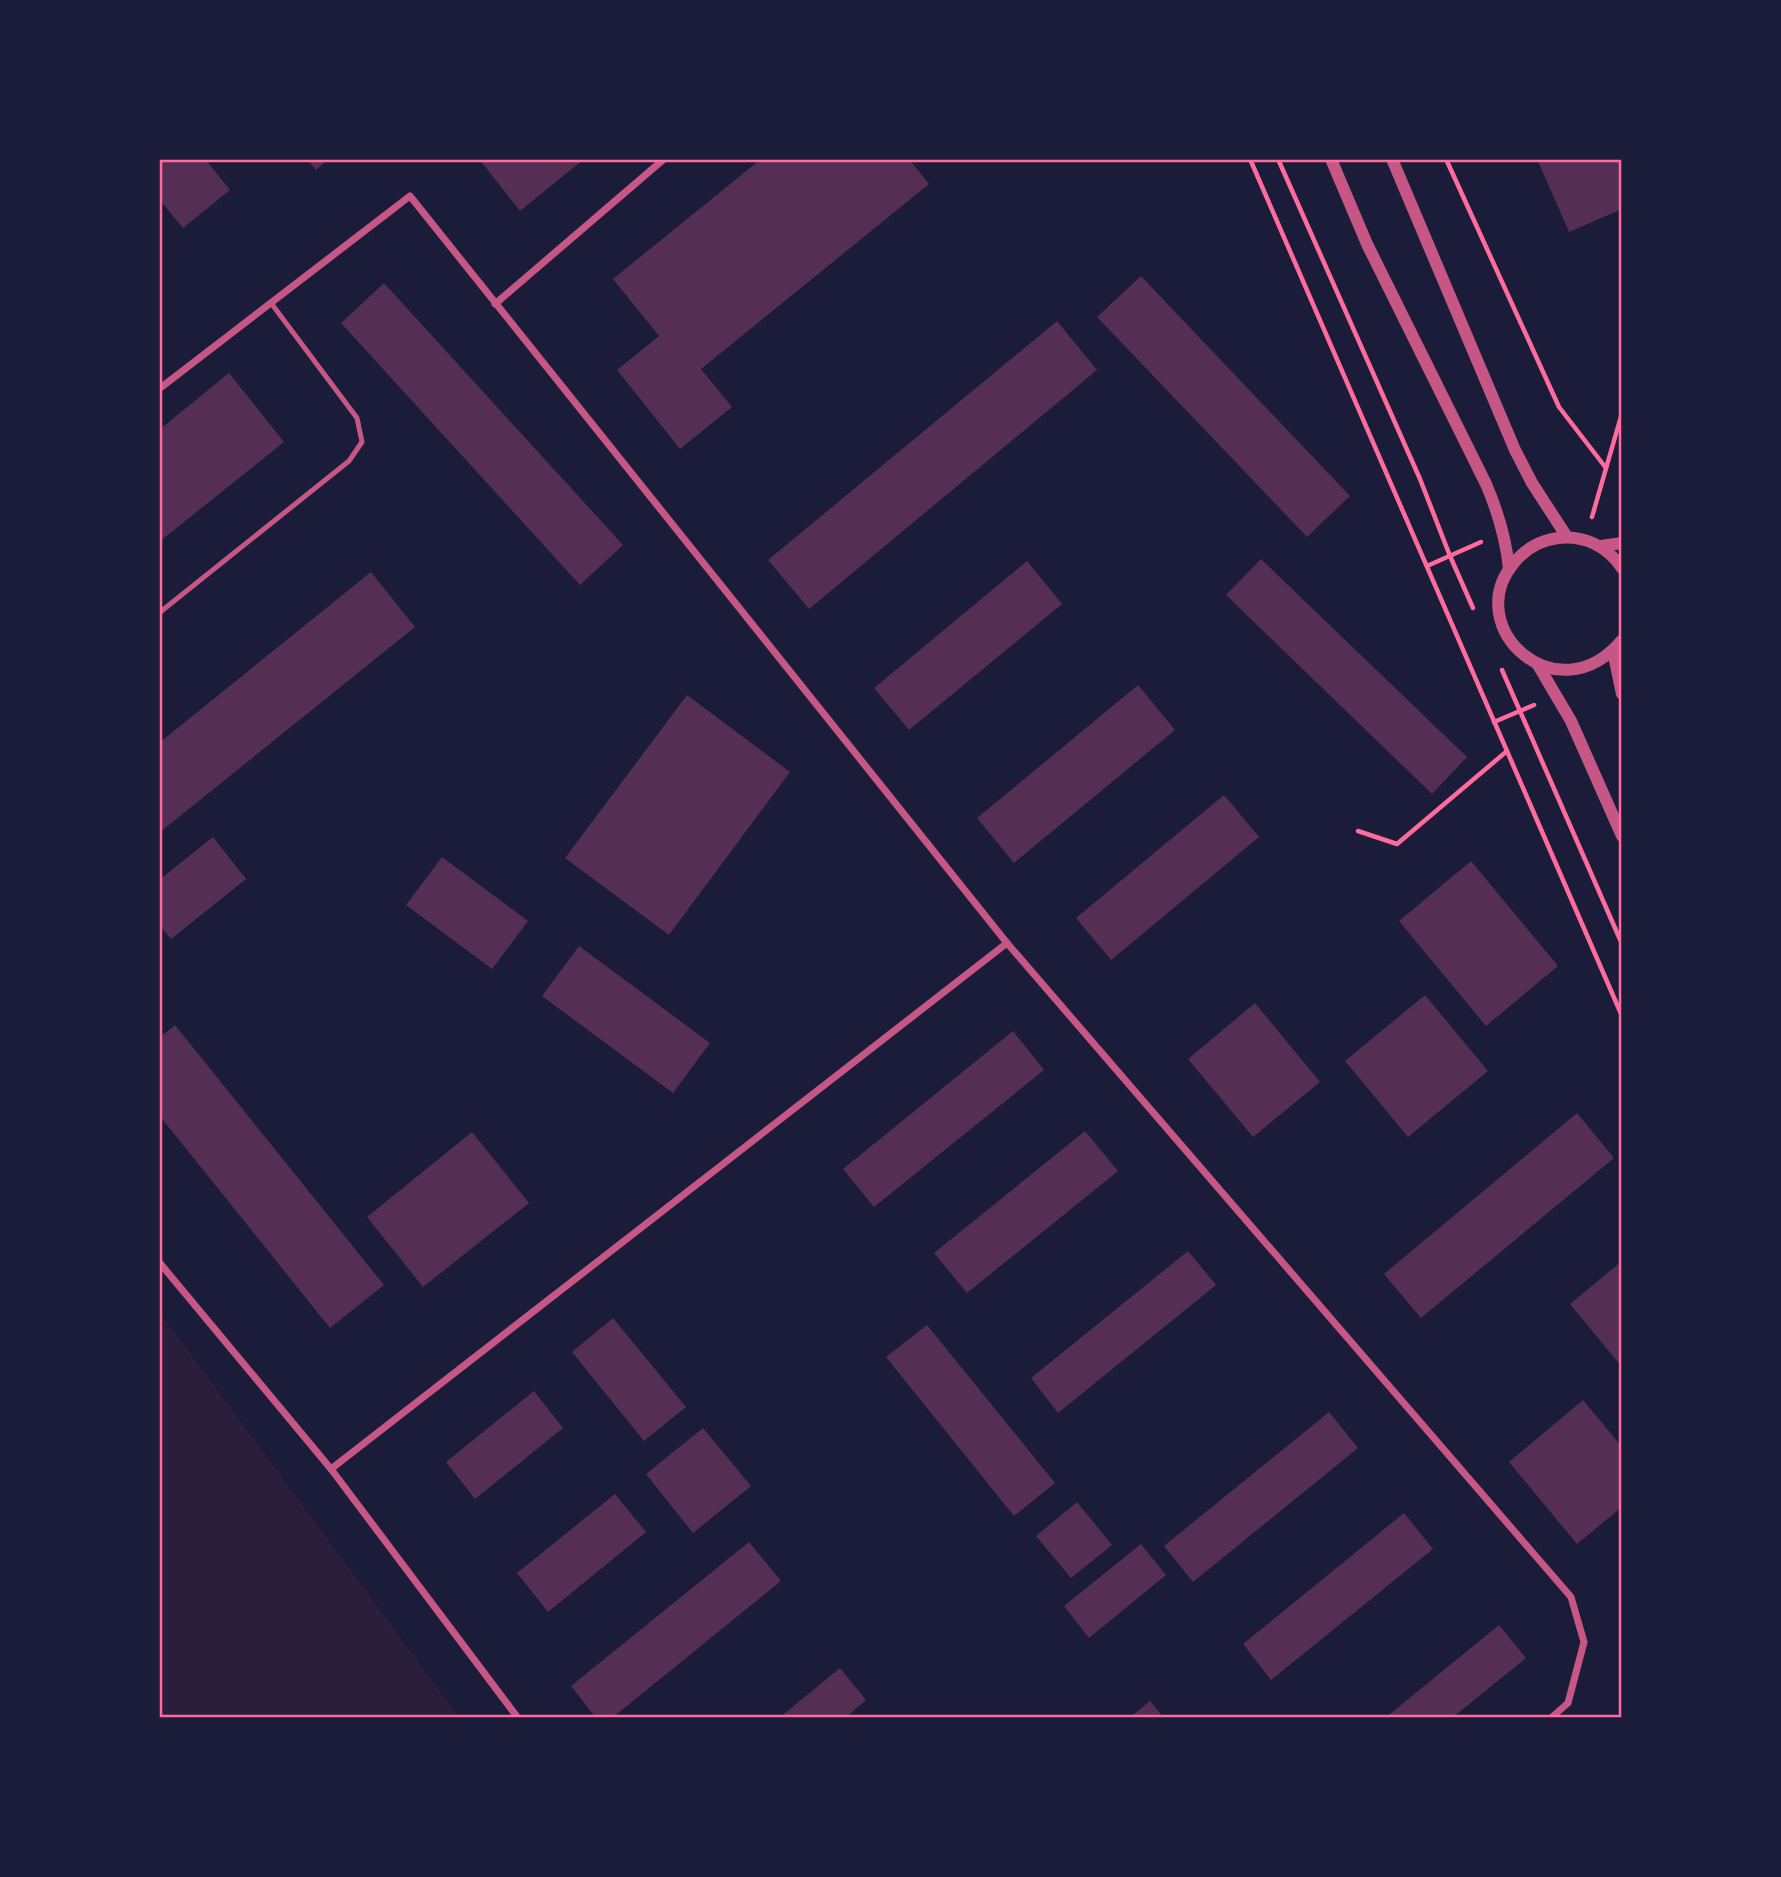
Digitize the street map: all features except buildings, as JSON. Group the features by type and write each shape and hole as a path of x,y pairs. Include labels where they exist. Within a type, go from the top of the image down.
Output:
{"street":[{"path":"495,304 664,159"},
{"path":"1331,159 1367,244 1486,484 1504,532 1509,569"},
{"path":"1392,159 1516,450 1532,483 1567,537"},
{"path":"159,389 410,196 1007,943 1571,1597 1584,1642 1568,1703 1551,1718"},
{"path":"1622,568 1601,546 1567,537 1550,538 1520,555 1509,569 1501,586 1499,605 1509,640 1522,654 1538,665 1553,670 1570,670 1601,661 1622,640"},
{"path":"1601,546 1622,544"},
{"path":"1613,650 1622,694"},
{"path":"1538,665 1557,694 1622,836"},
{"path":"331,1469 1007,943"},
{"path":"159,1262 331,1469 518,1718"}],"lane":[{"path":"159,613 349,461 362,442 357,418 271,303"}],"path":[{"path":"1250,159 1622,1016"},
{"path":"1279,159 1477,615"},
{"path":"1446,159 1559,407 1606,468"},
{"path":"1591,521 1622,413"},
{"path":"1427,566 1504,532"},
{"path":"1499,663 1622,944"},
{"path":"1494,722 1557,694"},
{"path":"1359,831 1397,844 1507,751"}],"shaded area":[{"path":"159,1311 460,1718 159,1718"}]}
